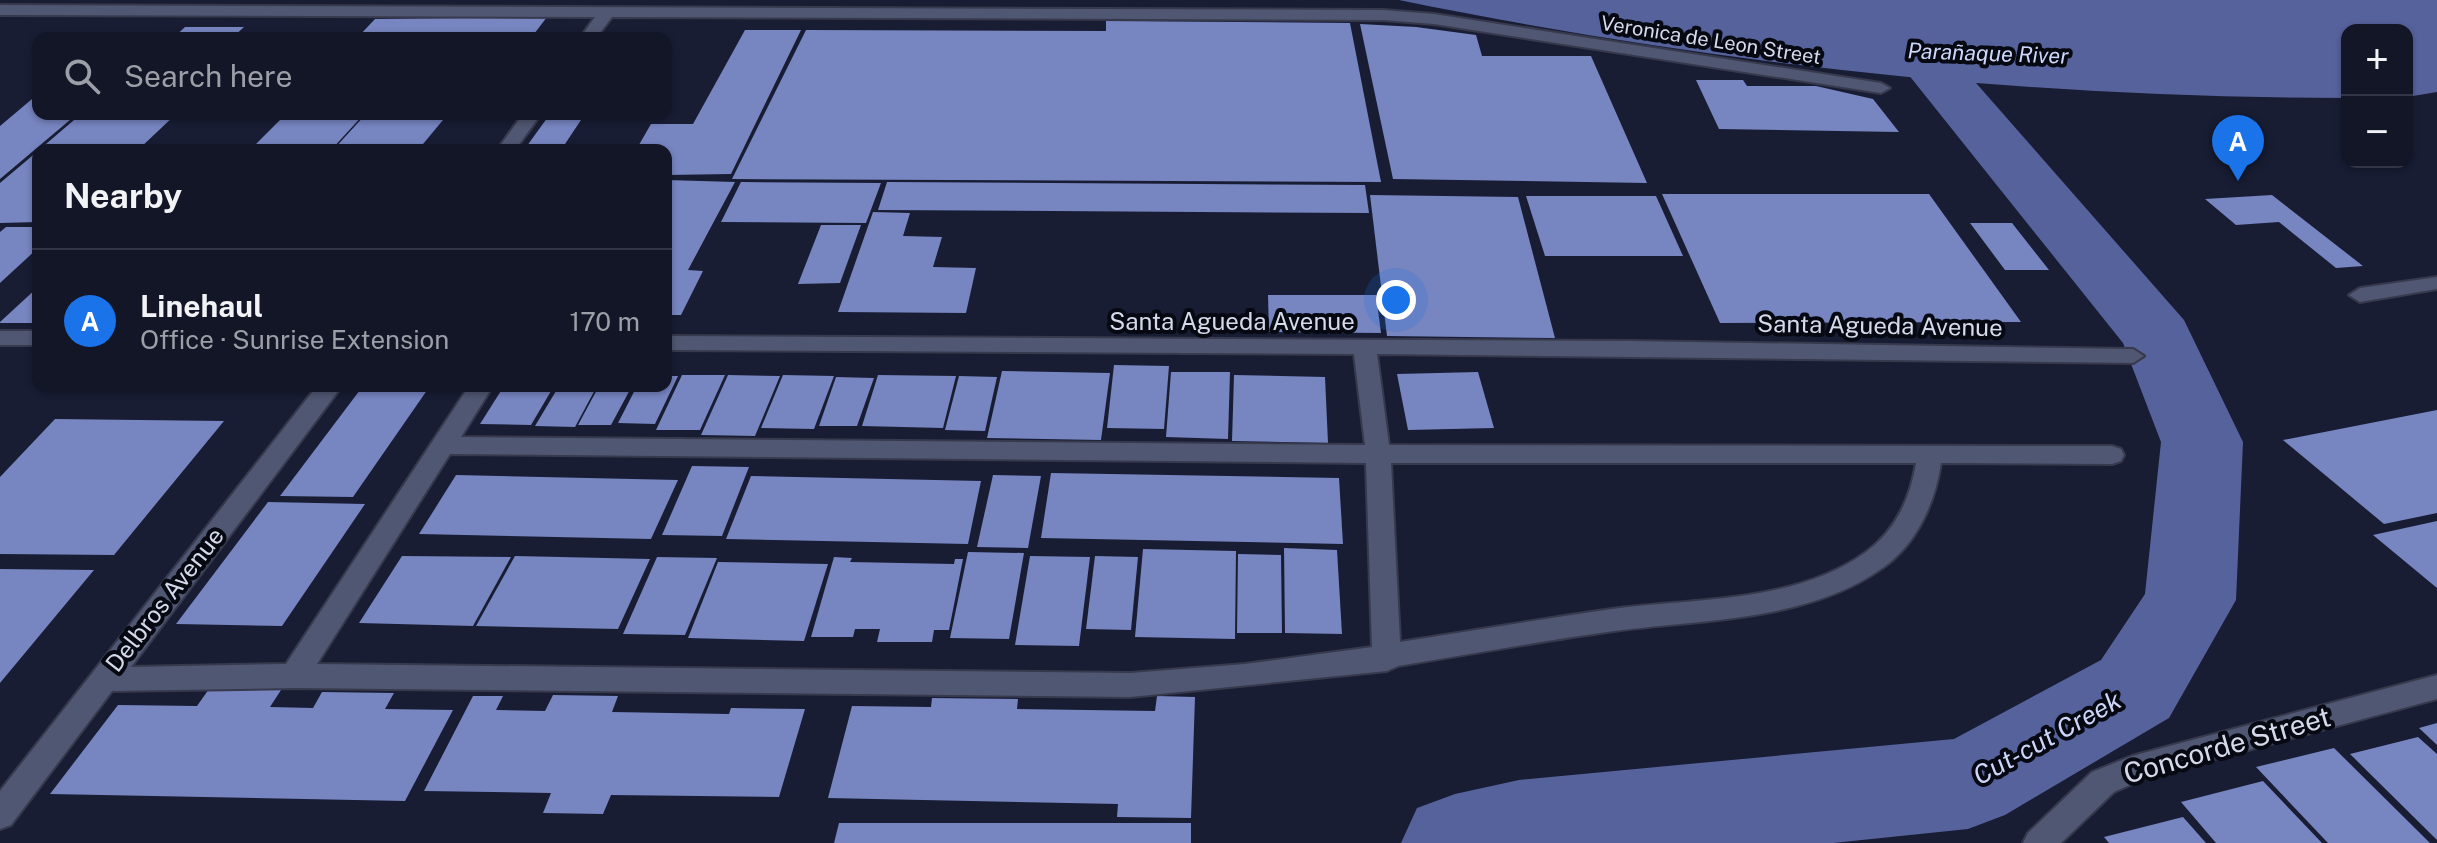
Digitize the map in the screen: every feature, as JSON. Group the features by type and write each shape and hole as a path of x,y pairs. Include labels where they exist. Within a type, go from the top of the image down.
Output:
{"street":[{"name":"Veronica de Leon Street","path":"0,10 1383,15 1434,19 1881,88"},
{"path":"592,32 608,11"},
{"path":"510,144 528,120"},
{"path":"2360,295 2437,283"},
{"path":"0,338 32,338"},
{"name":"Santa Agueda Avenue","path":"672,343 1630,348 2133,356"},
{"path":"1365,349 1378,454 1387,659"},
{"name":"Delbros Avenue","path":"0,815 325,392"},
{"path":"294,676 477,392"},
{"path":"442,445 1378,454 2112,455"},
{"path":"104,679 294,676 1130,685 1200,682 1387,659 1584,624 1792,596 1840,580 1874,561 1906,530 1925,488 1930,453"},
{"name":"Concorde Street","path":"2039,843 2103,782 2143,765 2437,687"}],"water":[{"name":"Parañaque River","path":"1399,0 2437,0 2437,92 2413,96 2413,24 2341,24 2341,98 2108,92 1989,84 1752,59 1517,23"}],"building":[{"path":"547,17 536,32 363,32 375,19"},
{"path":"1106,21 1350,23 1381,182 732,179 806,30 1106,31"},
{"path":"1360,24 1476,35 1482,56 1591,56 1647,183 1393,179"},
{"path":"185,27 244,27 239,32 180,32"},
{"path":"745,30 801,30 731,174 672,175 672,144 639,144 651,124 693,124"},
{"path":"1696,80 1743,80 1747,86 1816,86 1873,99 1899,132 1719,129"},
{"path":"32,99 32,120 70,120 41,144 32,144 32,152 0,179 0,126"},
{"path":"74,120 170,120 144,144 46,144"},
{"path":"280,120 358,120 336,144 256,144"},
{"path":"360,120 443,120 423,144 338,144"},
{"path":"546,120 581,120 565,144 528,144"},
{"path":"32,156 32,222 0,223 0,183"},
{"path":"672,180 735,182 688,270 703,271 681,315 672,315"},
{"path":"741,182 881,183 866,223 721,222"},
{"path":"887,182 1365,185 1369,213 878,210"},
{"path":"1662,194 1929,194 2021,322 1720,323"},
{"path":"1370,195 1518,197 1555,338 1387,336"},
{"path":"2272,195 2363,266 2336,268 2279,222 2236,225 2205,199"},
{"path":"1526,196 1656,196 1683,256 1545,256"},
{"path":"873,212 910,213 903,236 942,237 933,267 976,268 966,313 838,312"},
{"path":"1970,223 2012,223 2049,270 2005,270"},
{"path":"821,225 861,225 840,283 798,284"},
{"path":"6,227 32,227 32,254 0,283 0,232"},
{"path":"32,293 32,323 0,322"},
{"path":"1268,295 1376,295 1381,333 1269,332"},
{"path":"1114,365 1169,366 1164,429 1107,428"},
{"path":"1002,371 1110,373 1101,440 987,438"},
{"path":"1171,372 1230,372 1228,439 1166,437"},
{"path":"1478,372 1494,428 1408,430 1397,374"},
{"path":"682,375 725,375 700,430 656,430"},
{"path":"728,375 780,376 755,436 701,435"},
{"path":"783,375 834,376 814,429 761,428"},
{"path":"878,375 956,376 943,428 862,426"},
{"path":"1234,375 1325,377 1328,443 1232,441"},
{"path":"959,376 997,377 985,431 945,430"},
{"path":"836,377 874,378 857,426 819,426"},
{"path":"358,392 426,392 353,497 280,496"},
{"path":"500,392 550,392 531,425 480,424"},
{"path":"555,392 594,392 575,427 535,426"},
{"path":"596,392 629,392 611,425 578,425"},
{"path":"634,392 670,392 655,424 618,423"},
{"path":"2437,410 2437,513 2384,524 2283,440"},
{"path":"55,419 224,421 114,555 0,554 0,477"},
{"path":"692,466 749,467 722,536 662,535"},
{"path":"1051,473 1339,478 1343,544 1041,538"},
{"path":"456,475 678,480 651,539 419,534"},
{"path":"993,475 1041,476 1028,548 977,547"},
{"path":"751,476 981,481 968,544 726,539"},
{"path":"268,502 365,504 282,626 176,624"},
{"path":"2437,521 2437,588 2373,535"},
{"path":"1284,548 1337,550 1342,634 1285,633"},
{"path":"1143,549 1236,551 1235,639 1135,637"},
{"path":"968,552 1024,553 1009,639 950,638"},
{"path":"1238,554 1281,555 1282,633 1237,633"},
{"path":"402,556 511,557 473,626 359,623"},
{"path":"515,556 650,559 618,629 476,626"},
{"path":"1030,556 1090,557 1079,646 1015,645"},
{"path":"1095,556 1138,557 1131,630 1086,629"},
{"path":"657,557 717,558 685,635 623,634"},
{"path":"834,557 852,558 850,562 954,564 955,559 963,559 949,630 934,630 932,642 877,642 880,629 855,629 853,637 811,637"},
{"path":"718,562 828,564 804,641 688,638"},
{"path":"0,569 94,570 0,683"},
{"path":"209,689 281,690 270,707 313,708 322,692 394,693 385,709 453,710 405,801 50,794 118,705 197,706"},
{"path":"553,695 618,696 612,712 729,714 731,708 805,709 779,797 611,795 603,814 543,813 551,793 424,791 473,696 503,696 496,710 545,711"},
{"path":"1157,696 1195,697 1191,818 1117,817 1118,804 828,798 852,706 931,707 932,698 1018,699 1017,709 1155,711"},
{"path":"2437,723 2437,745 2419,728"},
{"path":"2418,737 2437,754 2437,840 2350,754"},
{"path":"2334,748 2430,843 2328,843 2256,767"},
{"path":"2263,781 2322,843 2216,843 2181,802"},
{"path":"2183,817 2206,843 2109,843 2104,837"},
{"path":"839,823 1191,823 1191,843 834,843"}],"waterway":[{"name":"Cut-cut Creek","path":"1455,843 1519,828 1968,783 2135,689 2190,600 2202,442 2158,337 1920,54"}],"place":[{"name":"Linehaul","path":"2238,181"}]}
